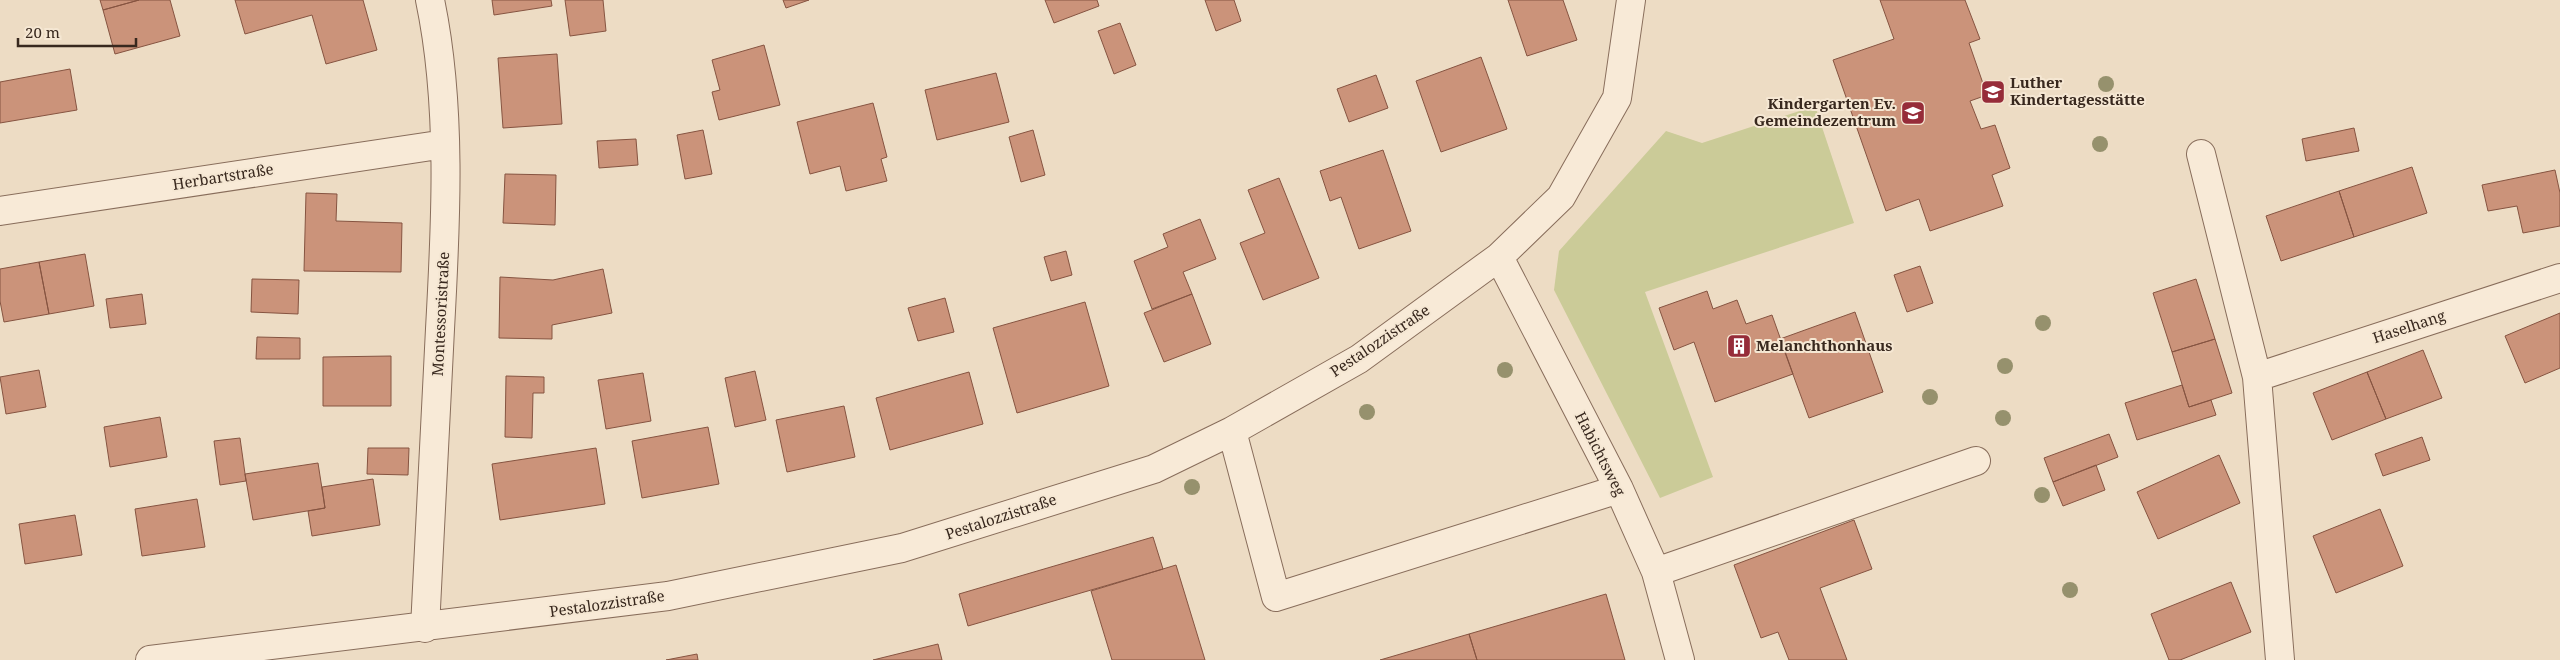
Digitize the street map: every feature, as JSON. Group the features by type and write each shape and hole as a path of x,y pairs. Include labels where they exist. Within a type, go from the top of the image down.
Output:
{"street":[{"name":"Montessoristraße","path":"425,628 446,220 445,144 436,28 430,0"},
{"name":"Pestalozzistraße","path":"150,660 270,653 425,628 668,596 902,548 1154,469 1232,431 1359,359 1499,256 1560,197 1617,98 1631,0"},
{"name":"Herbartstraße","path":"0,211 445,144"},
{"path":"2201,154 2257,376 2280,660"},
{"name":"Habichtsweg","path":"1499,256 1619,489 1656,572 1680,660"},
{"name":"Haselhang","path":"2257,376 2560,278"},
{"path":"1232,431 1276,597 1619,489"},
{"path":"1656,572 1976,461"}],"green space":[{"path":"1815,106 1854,223 1645,292 1713,477 1660,498 1554,290 1559,251 1666,131 1702,143"}],"building":[{"path":"100,0 139,0 103,10"},
{"path":"139,0 170,0 180,36 115,54 103,10"},
{"path":"235,0 363,0 377,50 326,64 312,15 245,34"},
{"path":"492,0 551,0 552,6 494,15"},
{"path":"565,0 603,0 606,31 570,36"},
{"path":"783,0 809,0 786,8"},
{"path":"1045,0 1097,0 1099,6 1054,23"},
{"path":"1205,0 1234,0 1241,21 1216,31"},
{"path":"1508,0 1563,0 1577,40 1527,56"},
{"name":"Kindergarten Ev. Gemeindezentrum","path":"1880,0 1965,0 1980,39 1969,43 1987,95 1970,101 1981,129 1995,125 2010,168 1992,175 2003,206 1930,231 1919,199 1886,211 1833,60 1894,39"},
{"path":"1120,23 1136,65 1114,74 1098,31"},
{"path":"764,45 780,105 719,120 712,92 720,90 712,60"},
{"path":"557,54 562,124 503,128 498,58"},
{"path":"1481,57 1507,129 1441,152 1416,81"},
{"path":"70,69 77,110 0,123 0,82"},
{"path":"996,73 1009,122 937,140 925,90"},
{"path":"1376,75 1388,108 1349,122 1337,89"},
{"path":"873,103 887,157 881,159 887,181 846,191 840,166 810,174 797,122"},
{"path":"2354,128 2359,151 2306,161 2302,139"},
{"path":"703,130 712,174 685,179 677,135"},
{"path":"1033,130 1045,175 1021,182 1009,137"},
{"path":"636,139 638,165 599,168 597,141"},
{"path":"1383,150 1411,231 1359,249 1341,197 1330,201 1320,171"},
{"path":"2412,167 2427,213 2354,237 2339,191"},
{"path":"2555,170 2560,193 2560,226 2523,233 2517,206 2488,211 2482,185"},
{"path":"505,174 556,175 555,225 503,223"},
{"path":"1279,178 1319,278 1263,300 1240,243 1265,233 1248,190"},
{"path":"2339,191 2354,237 2281,261 2266,216"},
{"path":"306,193 337,194 336,221 402,223 401,272 304,271"},
{"path":"1200,219 1216,259 1183,272 1192,294 1152,309 1134,261 1168,247 1163,234"},
{"path":"1066,251 1072,275 1051,281 1044,257"},
{"path":"85,254 94,306 49,314 39,262"},
{"path":"39,262 49,314 4,322 0,301 0,269"},
{"path":"1920,266 1933,303 1907,312 1894,275"},
{"path":"603,269 612,313 552,325 552,339 499,338 500,277 553,280"},
{"path":"252,279 299,280 298,314 251,312"},
{"path":"2196,279 2215,339 2172,352 2153,293"},
{"name":"Melanchthonhaus","path":"1707,291 1713,309 1737,300 1746,324 1772,315 1793,374 1715,402 1694,342 1674,350 1659,308"},
{"path":"142,294 146,324 110,328 106,299"},
{"path":"1192,294 1211,344 1164,362 1144,313"},
{"path":"945,298 954,332 918,341 908,308"},
{"path":"1085,302 1109,386 1017,413 993,328"},
{"path":"1855,312 1883,392 1809,418 1780,339"},
{"path":"2560,313 2560,368 2525,383 2505,336"},
{"path":"257,337 300,338 300,359 256,359"},
{"path":"2215,339 2232,393 2189,407 2172,352"},
{"path":"2423,350 2442,398 2386,419 2367,372"},
{"path":"391,356 391,406 323,406 323,357"},
{"path":"39,370 46,407 6,414 0,377"},
{"path":"755,371 766,420 735,427 725,378"},
{"path":"969,372 983,424 890,450 876,398"},
{"path":"2367,372 2386,419 2332,440 2313,393"},
{"path":"643,373 651,421 606,429 598,380"},
{"path":"506,376 544,377 544,393 533,393 532,438 505,437"},
{"path":"2182,385 2189,407 2211,400 2216,415 2137,440 2125,403"},
{"path":"844,406 855,457 787,472 776,420"},
{"path":"160,417 167,457 110,467 104,427"},
{"path":"708,427 719,484 642,498 632,441"},
{"path":"2109,434 2118,457 2053,482 2044,458"},
{"path":"2422,437 2430,460 2383,476 2375,454"},
{"path":"240,438 246,481 220,485 214,441"},
{"path":"368,448 409,448 408,475 367,474"},
{"path":"596,448 605,504 500,520 492,464"},
{"path":"2219,455 2240,503 2158,539 2137,492"},
{"path":"318,463 325,508 253,520 245,474"},
{"path":"2096,465 2105,490 2063,506 2053,482"},
{"path":"373,479 380,525 312,536 308,511 325,508 322,487"},
{"path":"197,499 205,547 142,556 135,509"},
{"path":"2380,509 2403,566 2336,593 2313,536"},
{"path":"75,515 82,555 25,564 19,524"},
{"path":"1854,520 1872,569 1820,588 1847,660 1789,660 1778,632 1761,638 1734,565"},
{"path":"1153,537 1163,569 968,626 959,594"},
{"path":"1176,565 1205,660 1112,660 1091,591"},
{"path":"2231,582 2251,632 2180,660 2169,660 2151,614"},
{"path":"1606,594 1625,660 1477,660 1469,634"},
{"path":"1469,634 1477,660 1380,660"},
{"path":"938,644 942,660 873,660"},
{"path":"697,654 698,660 666,660"}],"place":[{"name":"Luther Kindertagesstätte","path":"1993,92"},
{"name":"Kindergarten Ev. Gemeindezentrum","path":"1913,113"},
{"name":"Melanchthonhaus","path":"1739,346"}]}
